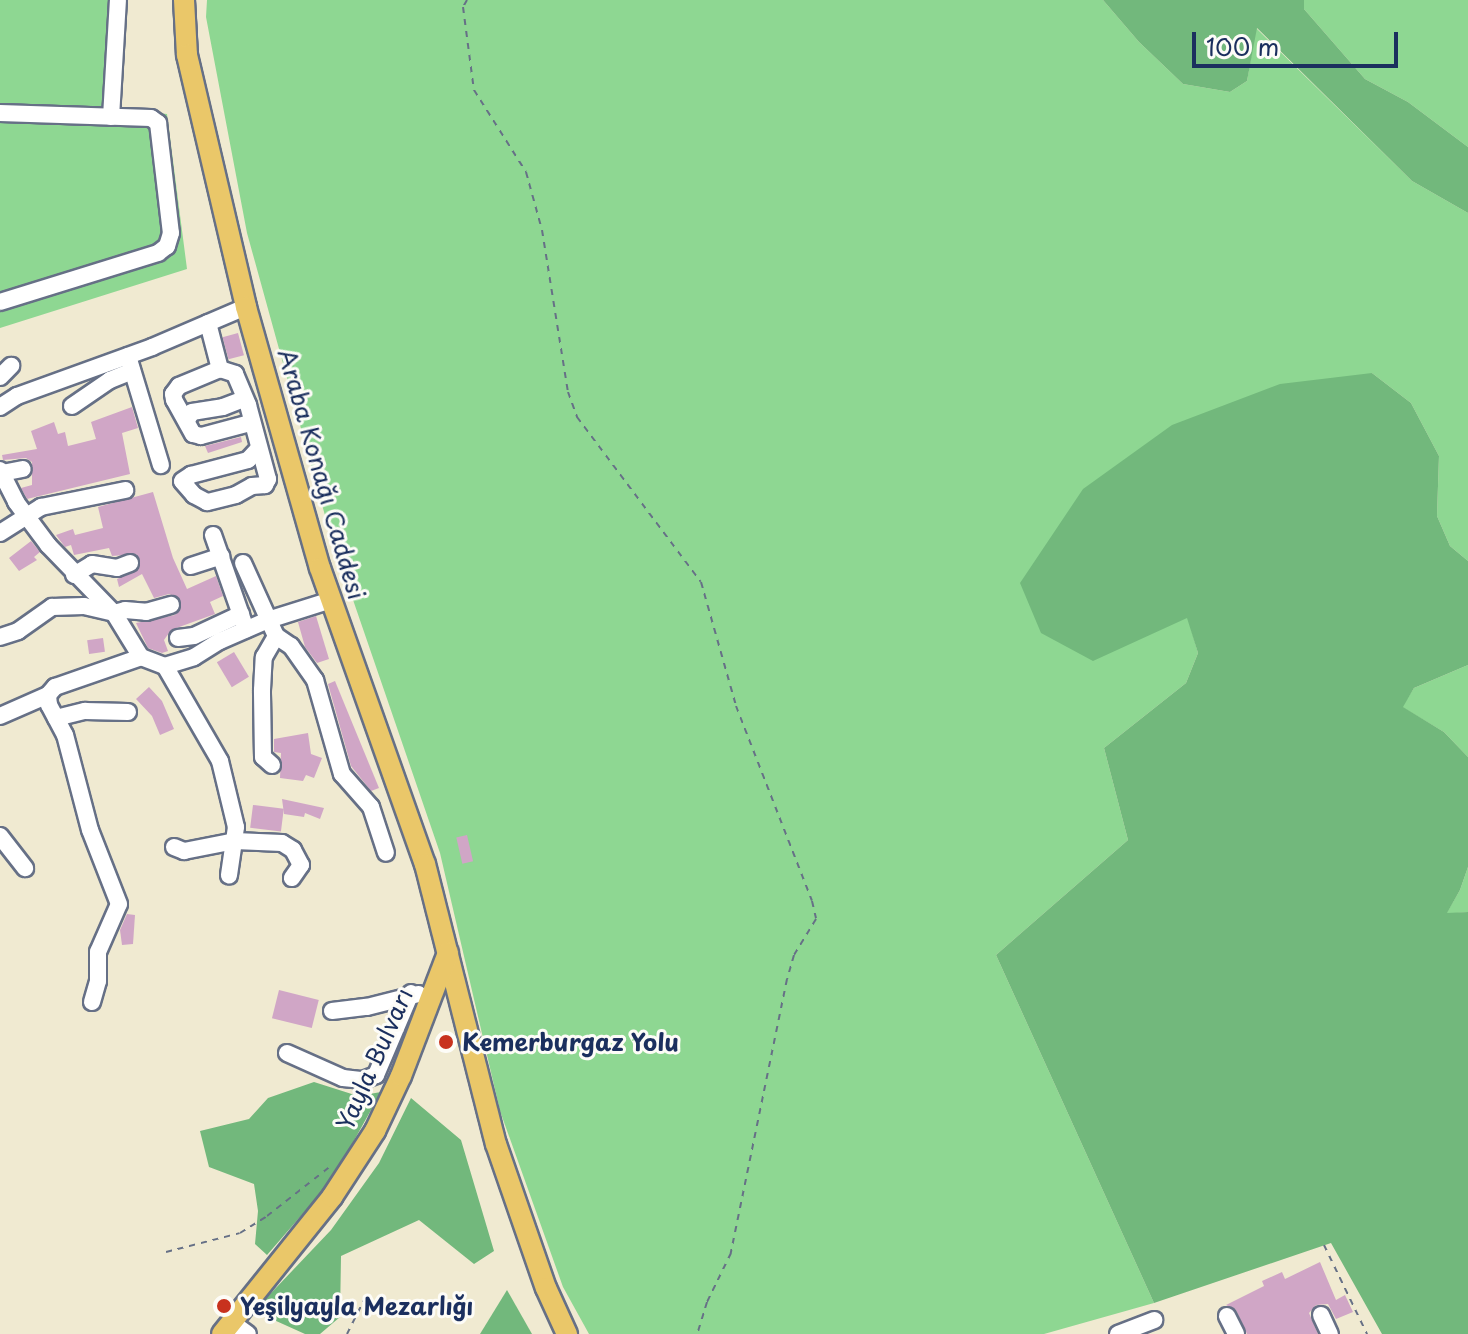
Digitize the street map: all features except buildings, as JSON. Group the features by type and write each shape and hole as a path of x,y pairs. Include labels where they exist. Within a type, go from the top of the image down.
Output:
{"main road":[{"name":"Araba Konağı Caddesi","path":"184,0 187,55 246,307 331,600 425,864 496,1144 546,1288 567,1334"},
{"name":"Yayla Bulvarı","path":"226,1327 332,1197 375,1131 401,1076 421,994 448,953"}],"street":[{"path":"111,117 118,0"},
{"path":"0,113 151,118 158,123 171,233 167,246 158,253 0,302"},
{"path":"0,407 17,396 130,363 246,307"},
{"path":"208,323 218,363 235,374 244,399 250,423 259,448 268,479 265,485 252,486 236,495 207,502 194,495 182,481 191,475 248,460 259,448"},
{"path":"72,406 130,363"},
{"path":"130,363 161,465"},
{"path":"182,371 218,363"},
{"path":"218,363 175,391 174,400 193,434 201,436 250,423"},
{"path":"187,420 192,412 223,407 244,399"},
{"path":"23,469 1,471 25,515 74,575 114,613 141,657 165,666 194,657 244,622"},
{"path":"0,533 41,507 125,490"},
{"path":"213,535 244,622"},
{"path":"191,566 221,556"},
{"path":"74,575 92,564 117,568 130,563"},
{"path":"243,563 276,636 291,646 315,680 342,774 371,807 386,853"},
{"path":"178,638 244,622 268,620 331,600"},
{"path":"0,637 18,631 52,607 84,606 114,613 125,610 146,612 171,605"},
{"path":"272,765 263,757 255,690 264,657 276,636"},
{"path":"0,716 48,695 70,681 141,657"},
{"path":"165,666 220,761 236,827 229,875"},
{"path":"48,695 49,705 65,735 90,830 119,904 98,952 98,981 92,1002"},
{"path":"56,718 85,711 128,712"},
{"path":"0,836 25,868"},
{"path":"174,847 184,851 235,841 282,843 293,850 301,865 292,878"},
{"path":"332,1011 367,1007 421,994"},
{"path":"287,1053 343,1078 363,1080 376,1075 421,994"},
{"path":"1321,1315 1330,1334"},
{"path":"1227,1316 1236,1334"},
{"path":"1118,1334 1154,1320"},
{"path":"226,1327 248,1334"}],"path":[{"path":"467,0 463,7 474,90 526,172 542,230 568,392 577,417 701,582 736,706 816,919 791,967 731,1253 707,1302 697,1334"},
{"path":"166,1252 240,1233 299,1192 340,1158"},
{"path":"1324,1245 1367,1334"},
{"path":"347,1334 366,1296"}],"green space":[{"path":"0,0 123,0 119,109 167,114 187,269 0,328"},
{"path":"207,0 1103,0 1139,42 1183,84 1230,92 1247,81 1256,28 1412,181 1468,213 1468,561 1450,546 1437,516 1439,456 1411,403 1372,373 1188,618 1198,653 1186,683 1104,748 1128,840 996,955 1154,1303 1044,1334 589,1334 563,1287 500,1111 440,853 329,530 247,233 206,17"},
{"path":"1103,0 1304,0 1304,9 1365,79 1408,102 1468,147 1468,213 1412,181 1257,28 1247,81 1230,92 1183,84 1139,42"},
{"path":"1304,0 1468,0 1468,147 1408,102 1365,79 1304,9"},
{"path":"1372,373 1411,403 1439,456 1437,516 1450,546 1468,561 1468,665 1414,688 1403,707 1444,732 1468,757 1468,867 1447,913 1468,912 1468,1334 1382,1334 1331,1243 1154,1303 996,955 1128,840 1104,748 1186,683 1198,653 1187,618 1093,661 1041,633 1020,583 1083,489 1172,425 1280,384"},
{"path":"1468,665 1468,757 1444,732 1402,707 1414,688"},
{"path":"1468,867 1468,912 1446,914 1460,890"},
{"path":"314,1082 358,1096 381,1092 332,1180 267,1255 255,1244 258,1211 254,1184 209,1167 200,1131 249,1119 268,1098"},
{"path":"411,1098 461,1140 494,1251 474,1264 419,1220 341,1256 340,1317 320,1334 305,1334 254,1311 331,1230 379,1163"},
{"path":"507,1290 532,1334 480,1334"}],"place":[{"name":"Kemerburgaz Yolu","path":"446,1042"},
{"name":"Yeşilyayla Mezarlığı","path":"224,1306"}]}
